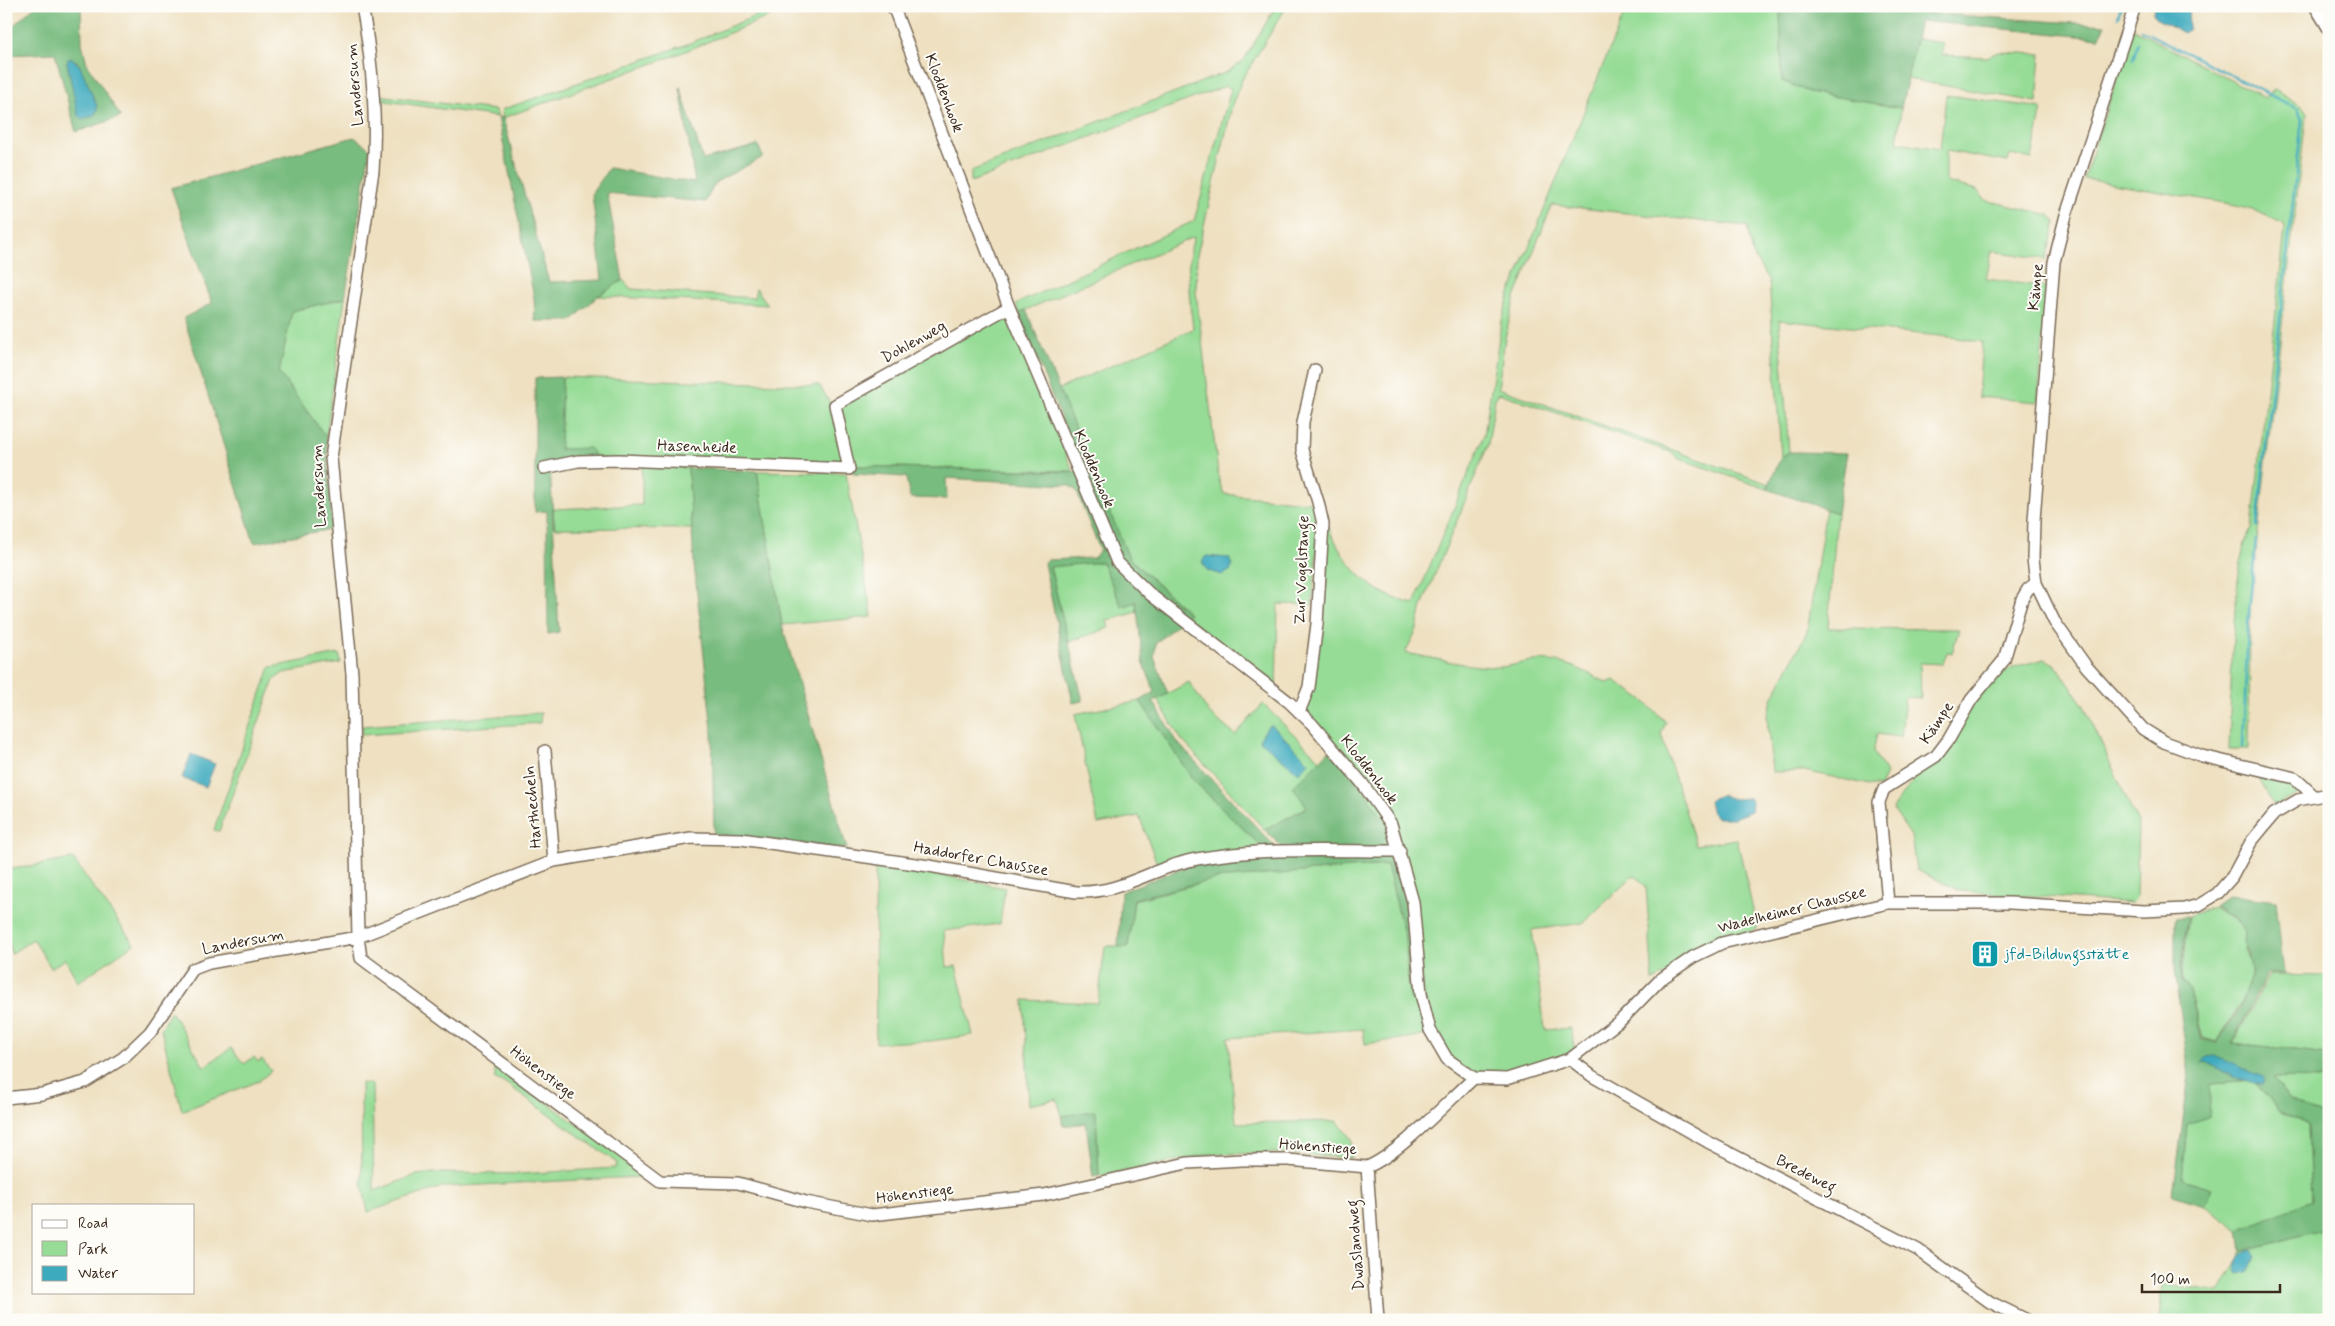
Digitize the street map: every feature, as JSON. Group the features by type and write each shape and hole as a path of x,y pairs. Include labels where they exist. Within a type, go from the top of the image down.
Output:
{"street":[{"name":"Landersum","path":"358,937 352,674 331,458 374,155 375,138 367,35 362,6"},
{"name":"Kloddenhook","path":"893,6 1009,307 1118,562 1151,595 1299,712 1362,783 1391,824 1400,851"},
{"name":"Kämpe","path":"2135,6 2066,215 2054,262 2034,520 2033,559 2036,583 2054,622 2075,651 2143,729 2164,742 2202,756 2295,778 2314,796"},
{"path":"2315,6 2329,29"},
{"name":"Dohlenweg","path":"849,469 835,405 1009,307"},
{"name":"Zur Vogelstange","path":"1299,712 1309,687 1317,624 1323,524 1302,450 1303,422 1315,370"},
{"name":"Hasenheide","path":"544,468 578,461 619,460 849,469"},
{"name":"Kämpe","path":"1888,903 1879,802 1884,789 1936,756 1971,700 2004,660 2022,599 2028,589 2036,583"},
{"name":"Harthecheln","path":"545,751 554,861"},
{"name":"Wadelheimer Chaussee","path":"1474,1078 1507,1079 1570,1059 1621,1020 1661,979 1692,957 1722,943 1888,903 2010,903 2144,911 2184,909 2199,905 2217,894 2232,877 2258,831 2274,814 2290,804 2314,796 2329,794"},
{"name":"Haddorfer Chaussee","path":"554,861 690,838 740,839 929,866 1076,892 1096,893 1115,889 1161,870 1196,859 1282,851 1400,851"},
{"path":"1400,851 1413,902 1420,994 1430,1030 1447,1059 1474,1078"},
{"name":"Landersum","path":"6,1098 42,1094 85,1082 123,1058 150,1032 193,969 209,963 358,937 554,861"},
{"name":"Höhenstiege","path":"358,937 361,958 660,1181 738,1183 806,1202 872,1216 1044,1194 1187,1164 1226,1160 1288,1160 1367,1167 1378,1163 1400,1145 1474,1078"},
{"name":"Bredeweg","path":"1570,1059 1592,1076 1708,1142 1903,1241 1990,1302 2027,1320"},
{"name":"Dwaslandweg","path":"1367,1167 1378,1320"}],"green space":[{"path":"35,6 81,6 82,43 87,64 121,117 76,132 55,53 6,55 6,32","holes":["76,60 97,106 73,84 67,63"]},
{"path":"765,6 795,6 676,55 503,118 501,110 690,43 767,11"},
{"path":"1276,6 1287,6 1242,80 1233,102 1197,255 1196,292 1219,481 1224,494 1305,502 1315,501 1319,525 1312,605 1278,604 1276,688 1186,616 1189,613 1129,558 1057,390 1193,329 1188,271 1194,237 1019,313 1016,304 1194,221 1231,89 1226,86 971,182 971,171 1227,72 1244,60"},
{"path":"1627,6 1780,6 1782,81 1809,92 1901,108 1897,142 1940,149 1946,95 2042,108 2032,159 2010,154 2008,162 1946,151 1946,182 1977,190 1985,200 2050,215 2056,222 2046,259 1992,251 1986,279 2047,287 2038,402 1978,397 1982,342 1950,337 1779,320 1789,452 1781,457 1769,281 1753,255 1747,226 1552,205 1515,298 1505,338 1498,388 1769,484 1767,489 1677,458 1673,453 1499,393 1495,399 1488,445 1422,606 1417,629 1405,653 1493,667 1537,661 1558,662 1588,673 1607,683 1614,680 1642,699 1666,722 1661,734 1696,845 1737,839 1757,928 1653,981 1646,887 1637,877 1632,877 1583,923 1532,930 1545,1030 1571,1028 1575,1051 1510,1075 1475,1075 1449,1057 1433,1027 1424,995 1402,849 1303,710 1327,525 1342,553 1361,576 1384,593 1414,604 1484,436 1501,324 1509,296"},
{"path":"1780,6 1922,6 1922,13 2106,25 2099,38 1920,21 1901,108 1809,92 1782,81"},
{"path":"2133,29 2265,98 2275,89 2304,108 2309,115 2306,117 2250,602 2249,749 2229,749 2233,633 2240,568 2245,543 2252,528 2285,230 2284,224 2252,209 2084,179"},
{"path":"1916,39 1943,43 1942,55 1987,57 1998,52 2041,54 2037,102 1907,79"},
{"path":"680,87 703,160 758,145 763,157 716,182 705,202 607,193 623,280 598,296 571,321 535,321 534,297 498,117 503,118 549,282 602,280 592,193 609,168 695,183"},
{"path":"378,95 495,110 498,117 379,100"},
{"path":"354,137 370,149 345,298 292,311 279,373 326,437 332,529 254,543 184,318 212,303 171,188"},
{"path":"623,280 631,289 754,298 756,288 768,305 598,296"},
{"path":"345,298 326,437 279,373 292,311"},
{"path":"1026,310 1129,558 1189,614 1156,643 1154,657 1168,694 1153,701 1178,743 1276,848 1264,849 1193,780 1140,701 1155,692 1143,662 1136,602 1122,607 1102,562 1050,567 1083,701 1073,703 1044,563 1046,560 1094,558 1100,550 1076,490 1068,485 946,478 947,499 910,498 906,477 854,474 852,466 1082,472 1019,313"},
{"path":"1007,311 1073,471 852,466 839,405"},
{"path":"562,377 819,385 832,406 845,466 598,458 560,450"},
{"path":"562,377 560,449 589,448 598,458 550,463 559,632 548,634 547,511 535,512 535,378"},
{"path":"1789,452 1847,453 1837,513 1767,489 1781,457"},
{"path":"642,465 688,468 692,529 555,528 553,509 642,505"},
{"path":"688,468 757,471 782,625 847,849 714,834 712,730 694,565"},
{"path":"757,471 846,473 872,617 782,625"},
{"path":"1826,509 1837,513 1828,628 1959,629 1952,653 1947,652 1943,664 1920,663 1921,698 1905,697 1901,737 1877,734 1873,752 1886,773 1880,787 1804,771 1772,772 1767,716 1773,697 1807,632"},
{"path":"1102,562 1122,607 1136,602 1137,612 1107,621 1109,628 1068,642 1050,566"},
{"path":"339,654 341,663 283,673 274,680 219,831 214,830 271,667"},
{"path":"2045,659 2056,665 2084,706 2138,823 2136,899 2132,903 1961,891 1916,870 1911,836 1892,808 1994,678 2010,668"},
{"path":"1189,682 1209,713 1235,735 1263,704 1320,760 1294,787 1307,807 1265,830 1181,739 1157,699"},
{"path":"1140,701 1193,780 1264,849 1158,866 1139,816 1098,824 1075,714"},
{"path":"541,713 540,723 362,735 362,726"},
{"path":"1329,751 1360,785 1388,826 1410,904 1418,997 1410,999 1405,938 1387,865 1216,879 1134,899 1128,947 1118,947 1121,892 1195,863 1283,848 1265,830 1307,807 1293,787"},
{"path":"2259,779 2288,784 2290,779 2296,784 2299,794 2274,806"},
{"path":"73,859 134,944 78,982 65,959 51,968 33,939 11,954 6,929 6,870"},
{"path":"875,865 925,872 1005,888 1000,924 944,931 947,967 956,966 973,1035 931,1041 876,1043"},
{"path":"1387,865 1405,938 1410,999 1418,997 1429,1035 1365,1044 1363,1029 1228,1038 1236,1123 1337,1121 1352,1140 1351,1158 1278,1153 1211,1154 1099,1176 1096,1112 1062,1116 1057,1099 1029,1105 1024,1000 1098,1003 1105,946 1128,946 1134,900 1216,879"},
{"path":"2229,895 2276,901 2284,974 2267,974 2232,1043 2329,1054 2329,1079 2273,1078 2289,1100 2328,1119 2329,1228 2242,1251 2239,1231 2311,1200 2308,1125 2279,1111 2253,1080 2211,1083 2209,1117 2187,1124 2182,1179 2212,1188 2204,1205 2173,1195 2189,1075 2175,970 2175,918 2188,916 2181,966 2182,982 2190,991 2202,1039 2217,1043 2239,1009 2252,973 2248,952 2243,942 2244,930 2234,918 2214,906"},
{"path":"2213,907 2234,919 2244,931 2244,942 2251,966 2250,980 2243,998 2217,1042 2203,1038 2190,991 2183,982 2182,967 2189,916"},
{"path":"2269,975 2329,976 2329,1054 2233,1043"},
{"path":"171,1011 204,1067 231,1048 244,1064 254,1057 258,1062 262,1059 271,1071 259,1081 182,1111 161,1029"},
{"path":"495,1064 639,1170 639,1177 442,1187 368,1212 362,1183 361,1083 372,1084 374,1191 416,1175 434,1173 520,1174 615,1168 617,1163 504,1082 495,1079"},
{"path":"2272,1078 2329,1079 2329,1146 2328,1119 2289,1100"},
{"path":"2253,1080 2279,1111 2308,1125 2311,1201 2239,1231 2204,1205 2211,1188 2182,1179 2187,1123 2211,1083"},
{"path":"1096,1112 1099,1176 1093,1177 1086,1123 1063,1126 1062,1116"},
{"path":"2329,1228 2329,1320 2159,1320 2163,1283 2219,1293 2242,1251"}],"water":[{"path":"2154,6 2168,6 2169,10 2176,11 2176,6 2188,6 2189,29 2184,33 2155,18 2153,13"},
{"path":"72,58 80,66 97,106 97,111 93,116 82,119 78,115 67,62 68,59"},
{"path":"1206,556 1229,558 1232,565 1231,570 1223,575 1208,571 1202,562"},
{"path":"1272,725 1309,762 1299,773 1259,740 1268,726"},
{"path":"191,754 215,764 206,787 182,778"},
{"path":"1721,795 1734,799 1749,798 1752,803 1751,811 1734,818 1718,818 1712,813 1709,802 1712,798"},
{"path":"2214,1056 2261,1076 2264,1080 2262,1085 2233,1077 2207,1062 2201,1063 2207,1057"},
{"path":"2252,1250 2256,1256 2248,1272 2238,1274 2236,1262 2243,1253"}],"waterway":[{"path":"2118,17 2121,6"},
{"path":"2141,30 2298,109 2302,120 2257,526"},
{"path":"2133,59 2138,43"},
{"path":"2243,747 2248,625 2256,540"}],"place":[{"name":"jfd-Bildungsstätte","path":"1985,954"}]}
